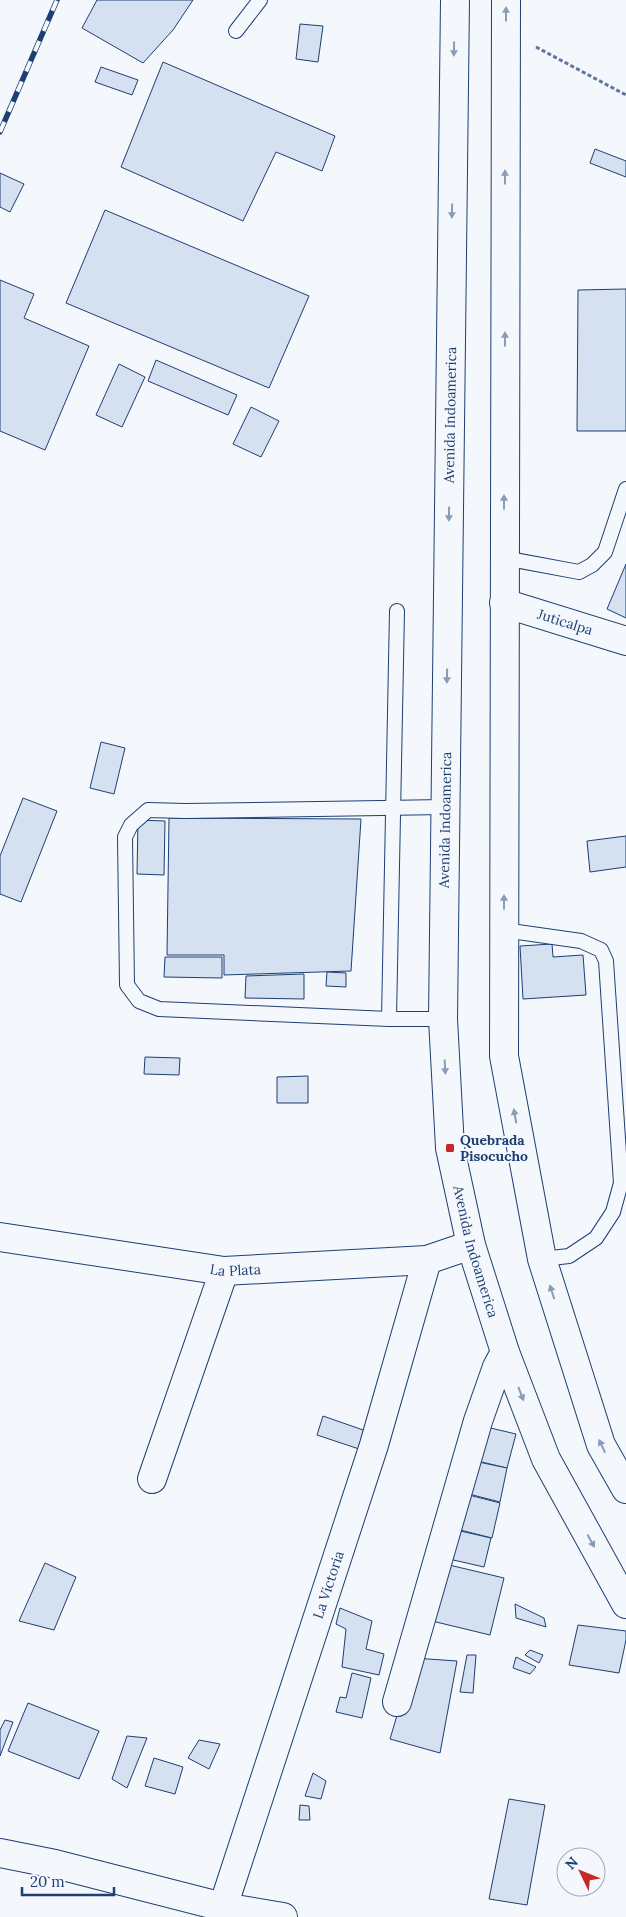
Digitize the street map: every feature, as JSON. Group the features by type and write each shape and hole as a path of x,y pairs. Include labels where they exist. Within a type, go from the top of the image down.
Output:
{"main road":[{"name":"Avenida Indoamerica","path":"455,0 442,1019 450,1148 471,1245 505,1352 546,1459 626,1604"},
{"path":"506,0 504,1056 542,1259 601,1445 626,1489"},
{"name":"Juticalpa","path":"504,603 626,641"},
{"name":"La Plata","path":"0,1237 224,1272 427,1260 471,1245"},
{"name":"La Victoria","path":"223,1907 374,1444 427,1260"},
{"path":"152,1479 224,1272"},
{"path":"397,1702 478,1421 505,1352"},
{"path":"0,1853 55,1864 223,1907 283,1917"}],"lane":[{"path":"236,31 260,0"},
{"path":"504,558 579,572 592,565 605,552 626,489"},
{"path":"388,1019 397,611"},
{"path":"442,1019 388,1019 160,1009 139,1001 127,985 125,838 132,825 148,810 445,808"},
{"path":"504,930 581,941 601,950 606,961 622,1183 613,1212 596,1238 569,1256 542,1259"}],"path":[{"path":"532,45 626,95"}],"building":[{"path":"97,0 193,0 173,30 143,63 82,28"},
{"path":"300,24 323,26 318,62 296,59"},
{"path":"163,62 335,136 322,171 276,152 243,221 121,167"},
{"path":"101,67 138,80 132,95 95,82"},
{"path":"595,149 626,161 626,177 590,163"},
{"path":"0,173 24,184 10,212 0,207"},
{"path":"105,210 309,296 269,388 66,303"},
{"path":"0,280 34,294 24,318 89,346 45,450 0,431"},
{"path":"626,289 626,431 577,431 578,290"},
{"path":"156,360 237,395 228,415 148,381"},
{"path":"119,364 145,377 122,427 96,415"},
{"path":"251,407 279,421 261,457 233,444"},
{"path":"626,564 626,618 607,609"},
{"path":"101,742 125,748 114,794 90,788"},
{"path":"23,798 57,811 21,902 0,894 0,856"},
{"path":"169,818 361,819 351,971 224,975 224,955 167,955"},
{"path":"138,820 165,821 164,875 137,874"},
{"path":"626,836 626,867 590,872 587,841"},
{"path":"552,944 553,957 583,955 586,995 523,999 520,946"},
{"path":"165,957 222,957 222,978 164,977"},
{"path":"327,972 346,973 346,987 326,986"},
{"path":"304,974 304,999 245,998 246,976"},
{"path":"145,1057 180,1058 179,1075 144,1074"},
{"path":"308,1076 308,1103 277,1103 277,1077"},
{"path":"323,1416 366,1431 359,1449 317,1435"},
{"path":"482,1426 516,1434 507,1468 473,1460"},
{"path":"474,1461 507,1468 500,1502 465,1493"},
{"path":"465,1494 500,1503 492,1538 456,1529"},
{"path":"456,1530 491,1538 484,1567 449,1559"},
{"path":"45,1563 76,1577 54,1630 19,1621"},
{"path":"445,1564 504,1578 490,1635 432,1621"},
{"path":"515,1604 544,1618 546,1627 516,1618"},
{"path":"340,1608 372,1621 366,1649 384,1654 379,1675 342,1667 346,1629 336,1624"},
{"path":"578,1625 626,1631 619,1673 569,1665"},
{"path":"530,1650 543,1655 539,1663 525,1655"},
{"path":"467,1655 476,1655 473,1693 460,1692"},
{"path":"516,1657 536,1667 530,1674 513,1668"},
{"path":"414,1658 457,1661 440,1753 390,1739"},
{"path":"352,1673 371,1678 362,1718 336,1712 340,1697 346,1698"},
{"path":"28,1703 99,1731 79,1779 8,1751"},
{"path":"5,1720 13,1722 0,1756 0,1730"},
{"path":"127,1736 147,1738 127,1788 112,1779"},
{"path":"199,1740 220,1744 209,1769 188,1758"},
{"path":"154,1758 183,1767 175,1794 145,1786"},
{"path":"313,1773 326,1781 321,1799 305,1796"},
{"path":"509,1799 545,1805 527,1905 489,1899"},
{"path":"300,1805 309,1806 310,1820 299,1820"}],"railway":[{"path":"0,132 57,0"}],"place":[{"name":"Quebrada Pisocucho","path":"450,1148"}]}
